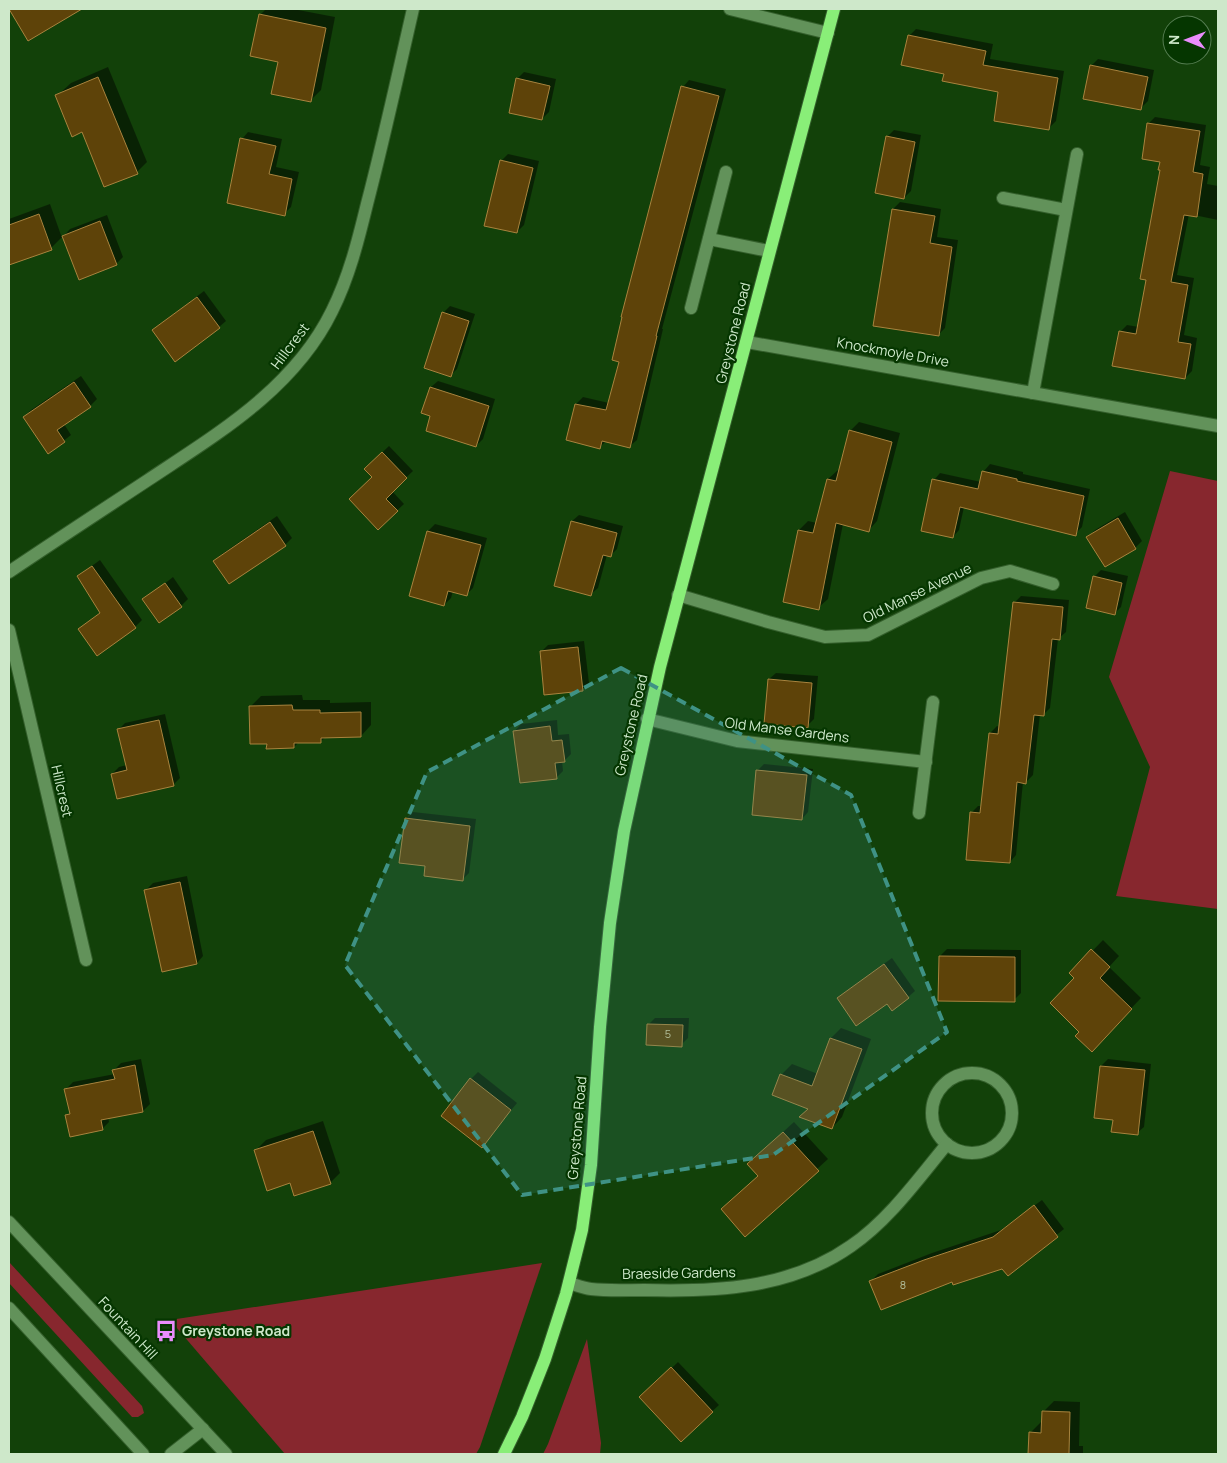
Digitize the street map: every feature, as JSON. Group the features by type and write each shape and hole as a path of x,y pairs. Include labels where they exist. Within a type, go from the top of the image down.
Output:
{"main road":[{"name":"Greystone Road","path":"504,1454 522,1417 545,1359 569,1283 582,1230 590,1165 610,923 624,831 647,719 834,9"}],"street":[{"name":"Hillcrest","path":"9,572 201,445 263,399 278,385 311,346 332,312 350,268 374,178 413,9"},
{"path":"730,9 828,33"},
{"path":"1033,393 1077,154"},
{"path":"691,308 726,172"},
{"path":"1003,198 1066,210"},
{"path":"709,239 769,250"},
{"name":"Knockmoyle Drive","path":"747,342 1218,426"},
{"name":"Old Manse Avenue","path":"678,596 826,637 868,635 981,578 1010,571 1053,584"},
{"name":"Hillcrest","path":"9,630 86,960"},
{"path":"920,813 933,702"},
{"name":"Old Manse Gardens","path":"647,719 737,741 926,762"},
{"path":"969,1073 982,1074 994,1079 1004,1088 1010,1100 1011,1126 1005,1137 995,1146 983,1152 970,1153 958,1151 947,1144 938,1134 933,1121 933,1108 937,1095 944,1084 955,1077 969,1073"},
{"name":"Braeside Gardens","path":"569,1283 591,1289 676,1291 747,1287 805,1271 851,1247 869,1233 887,1215 947,1144"},
{"name":"Fountain Hill","path":"9,1222 226,1454"},
{"path":"9,1308 143,1454"},
{"path":"172,1454 203,1429"}],"highlighted area":[{"path":"621,668 851,795 947,1032 773,1155 522,1195 345,965 427,772"}],"shaded area":[{"path":"1170,471 1218,481 1218,909 1116,896 1150,767 1109,677"},
{"path":"9,1262 142,1406 144,1413 138,1417 132,1417 9,1283"},
{"path":"542,1263 476,1454 285,1454 170,1320"},
{"path":"587,1339 601,1443 600,1454 543,1454 548,1444"}],"building":[{"path":"9,9 82,9 28,41"},
{"path":"259,14 326,28 311,102 271,94 278,62 250,56"},
{"path":"908,35 986,51 983,65 1058,78 1049,130 994,121 998,92 942,81 944,74 901,65"},
{"path":"1090,65 1148,77 1141,110 1083,99"},
{"path":"98,77 138,174 104,187 82,132 72,137 55,95"},
{"path":"516,78 550,86 542,120 509,113"},
{"path":"681,86 719,96 656,336 630,448 602,441 600,449 566,440 575,404 606,410 619,362 612,360 621,317"},
{"path":"1147,123 1200,131 1193,172 1203,174 1197,217 1184,215 1171,282 1188,285 1178,342 1191,344 1185,379 1112,366 1119,331 1136,334 1146,280 1140,279 1160,170 1158,170 1160,162 1142,159"},
{"path":"886,136 915,142 904,199 875,193"},
{"path":"240,138 276,146 269,174 292,179 285,216 227,203"},
{"path":"500,160 533,168 517,233 484,226"},
{"path":"892,209 935,216 930,243 952,247 939,336 873,326"},
{"path":"39,214 52,250 9,265 9,225"},
{"path":"100,221 117,265 79,280 62,236"},
{"path":"197,297 220,328 175,362 152,330"},
{"path":"442,312 469,321 451,377 424,368"},
{"path":"74,382 91,407 57,430 65,442 48,454 23,417"},
{"path":"430,387 489,406 476,447 426,431 430,416 421,413"},
{"path":"849,430 892,442 869,532 836,523 819,610 783,602 798,530 813,533 827,479 836,481"},
{"path":"382,452 407,478 386,499 398,511 378,530 349,499 372,477 364,469"},
{"path":"982,471 1084,496 1076,536 960,507 953,538 921,531 932,479 978,489"},
{"path":"1118,518 1136,549 1105,567 1086,537"},
{"path":"571,521 617,533 611,557 603,555 591,596 554,586"},
{"path":"270,522 286,546 229,584 213,561"},
{"path":"427,531 481,545 467,596 448,591 444,606 409,596"},
{"path":"92,566 136,628 97,656 78,629 100,613 77,576"},
{"path":"1093,576 1122,583 1115,615 1086,608"},
{"path":"165,583 182,607 159,623 142,599"},
{"path":"1013,602 1063,607 1060,640 1052,639 1044,716 1034,715 1026,784 1017,782 1010,863 966,860 970,812 980,813 989,733 998,734"},
{"path":"578,647 583,691 544,695 540,651"},
{"path":"768,679 812,683 808,728 764,724"},
{"path":"292,705 293,710 320,710 320,713 361,712 361,737 321,738 321,743 294,743 294,748 266,749 267,744 250,744 249,706"},
{"path":"159,720 174,786 117,799 111,774 127,770 117,729"},
{"path":"550,726 552,741 562,740 565,762 555,763 557,779 520,783 513,731"},
{"path":"756,770 807,775 802,820 752,815"},
{"path":"405,818 470,826 463,881 424,876 425,866 399,863"},
{"path":"180,882 197,964 162,972 144,890"},
{"path":"1091,949 1110,967 1100,978 1132,1009 1092,1052 1075,1036 1079,1032 1050,1003 1074,978 1069,973"},
{"path":"939,956 1015,957 1015,1002 938,1001"},
{"path":"884,964 909,998 892,1011 887,1004 856,1026 837,998"},
{"path":"647,1024 683,1025 682,1047 646,1045"},
{"path":"830,1038 862,1049 832,1129 799,1117 808,1109 772,1095 780,1074 812,1086"},
{"path":"135,1065 143,1112 101,1120 103,1130 70,1137 65,1115 70,1114 64,1089 115,1079 112,1070"},
{"path":"1100,1066 1145,1070 1138,1135 1111,1132 1113,1120 1094,1118"},
{"path":"470,1078 511,1110 482,1148 441,1116"},
{"path":"313,1131 331,1184 294,1196 290,1183 267,1191 254,1150"},
{"path":"783,1132 819,1171 745,1237 721,1209 758,1176 747,1164"},
{"path":"1034,1205 1058,1237 1008,1276 1002,1269 953,1285 952,1282 881,1310 869,1281 993,1237"},
{"path":"671,1367 713,1412 681,1442 639,1397"},
{"path":"1042,1411 1070,1412 1069,1454 1028,1454 1029,1432 1041,1433"}],"place":[{"name":"Greystone Road","path":"166,1331"}]}
